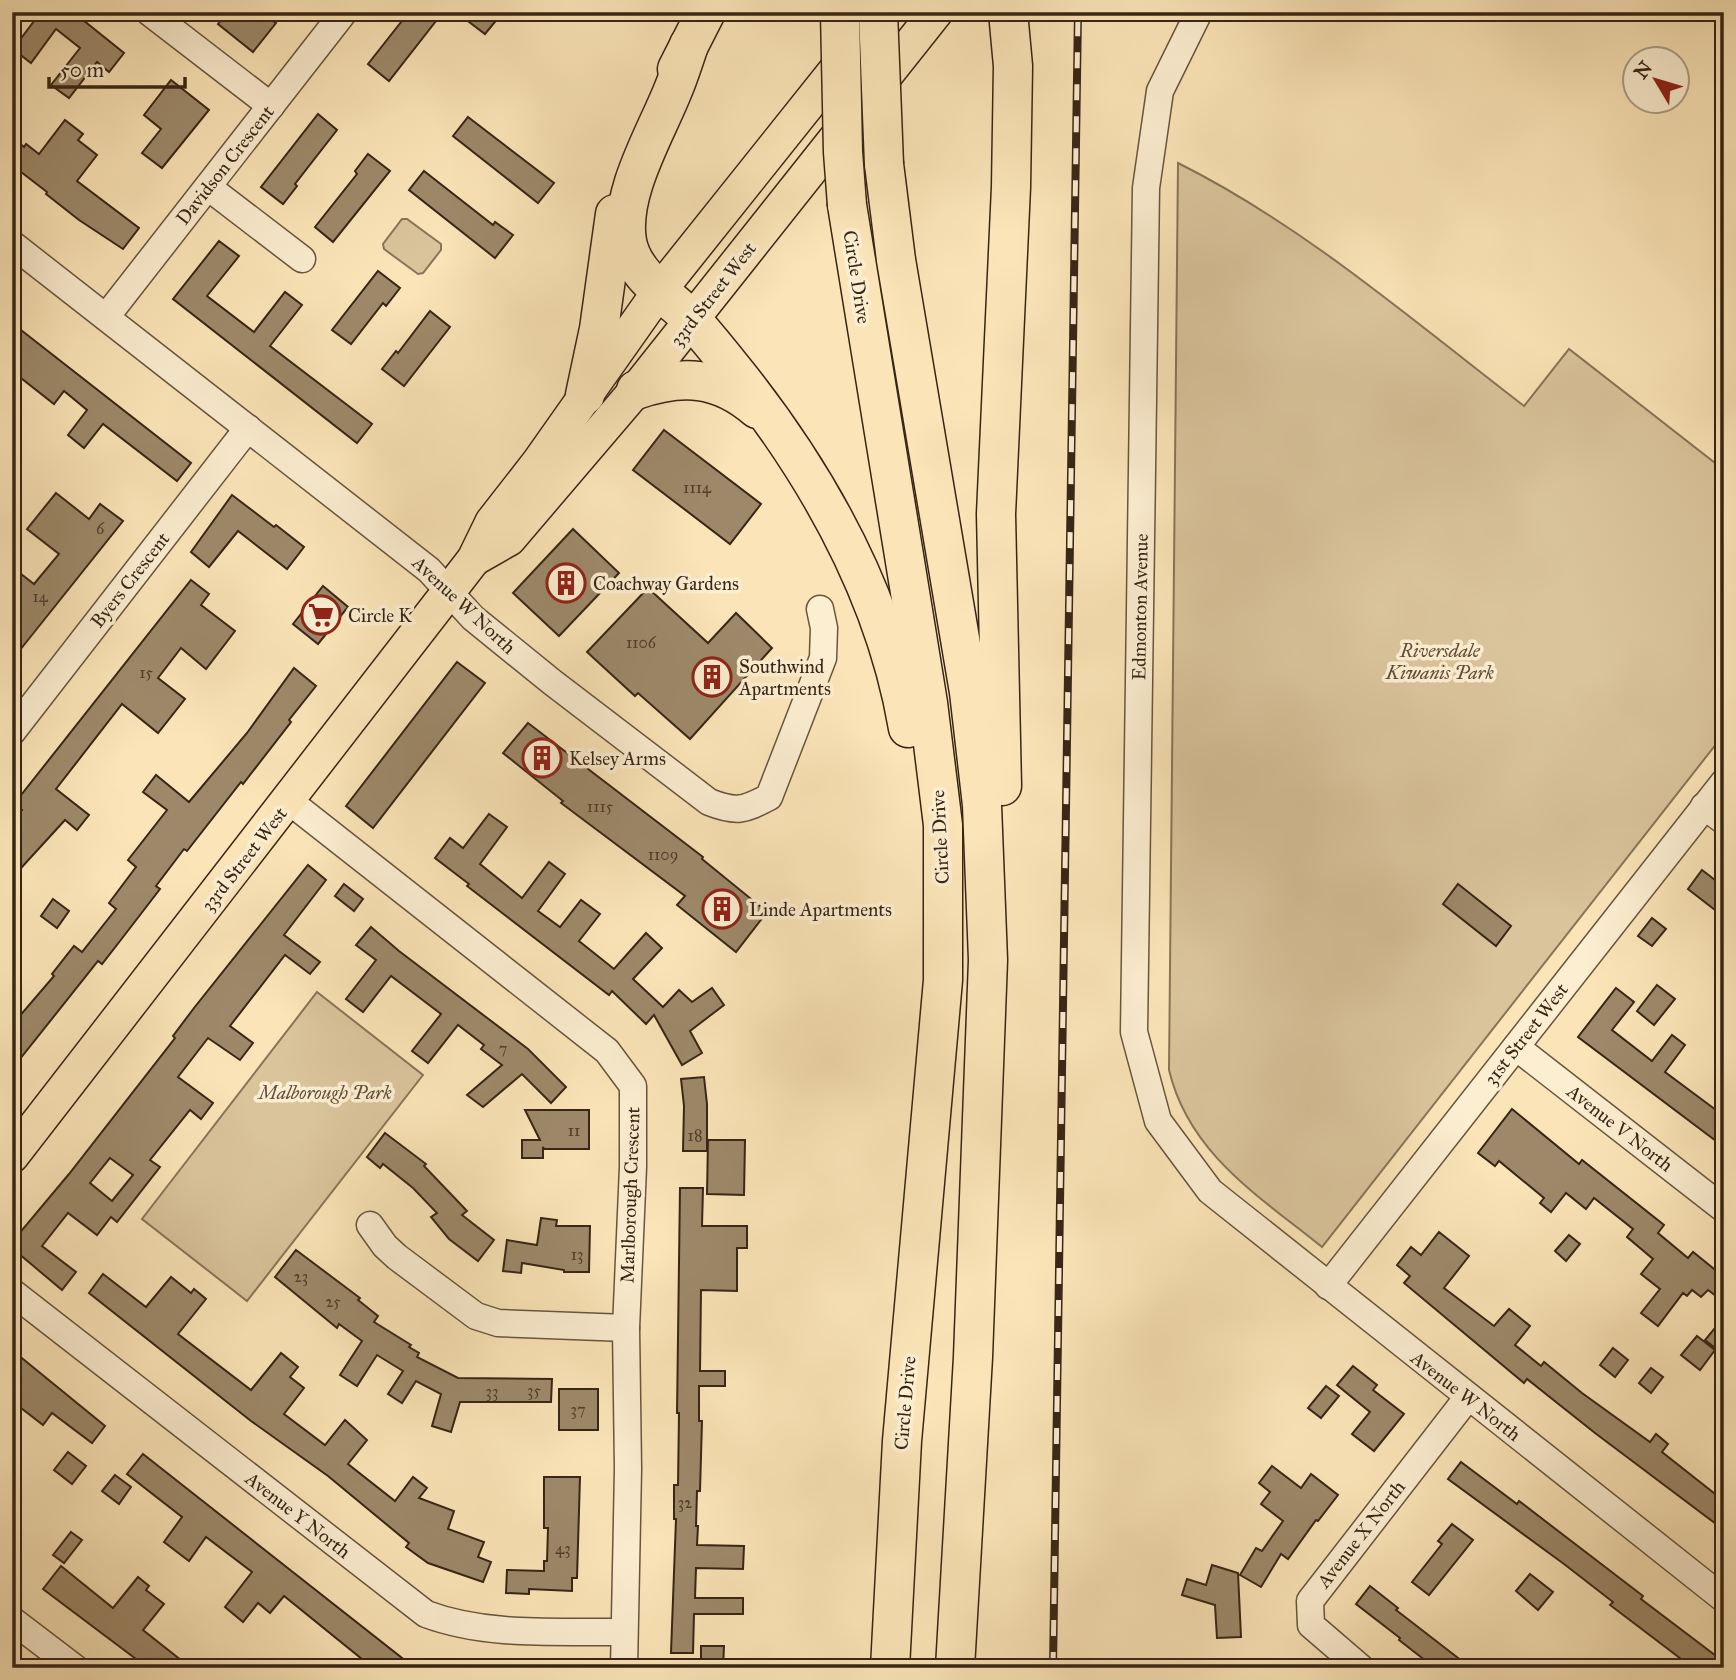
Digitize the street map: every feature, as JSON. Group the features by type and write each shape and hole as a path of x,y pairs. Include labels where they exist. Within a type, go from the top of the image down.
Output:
{"highway":[{"path":"585,395 599,329 610,246 620,197 630,170 706,12"},
{"name":"Circle Drive","path":"840,12 847,205 928,702 943,825 943,980 902,1441 890,1668"},
{"path":"879,12 884,164 896,260 969,692 982,805 988,960 973,1357 955,1668"},
{"path":"1008,12 1013,66"},
{"path":"973,1357 1007,990 996,514 1011,187 1013,66 1019,12"},
{"path":"689,46 638,173 626,223 630,254 639,270 692,321 741,379 782,435 850,547 875,606 908,725 943,980"},
{"path":"636,390 674,379 720,387 748,402 782,435"}],"main road":[{"name":"33rd Street West","path":"12,1156 449,593 474,559 492,522 538,463 660,290 879,12"},
{"name":"33rd Street West","path":"474,559 509,539 636,390 936,12"}],"street":[{"path":"149,12 271,106"},
{"name":"Davidson Crescent","path":"106,317 344,12"},
{"name":"Edmonton Avenue","path":"1199,12 1160,91 1146,188 1134,1032 1158,1121 1210,1191"},
{"path":"208,187 302,258"},
{"name":"Avenue W North","path":"12,244 429,570 473,618 552,682 695,793 717,806 740,810 769,797 822,658 824,628 820,608"},
{"name":"Byers Crescent","path":"12,732 248,428"},
{"name":"31st Street West","path":"1328,1286 1516,1047 1714,814 1724,782"},
{"name":"Marlborough Crescent","path":"289,801 607,1051 633,1086 633,1167 626,1328 628,1469 624,1668"},
{"name":"Avenue V North","path":"1516,1047 1724,1209"},
{"name":"Avenue W North","path":"1210,1191 1468,1397 1722,1594"},
{"path":"370,1225 385,1246 397,1256 476,1316 487,1321 626,1328"},
{"name":"Avenue Y North","path":"12,1292 426,1614 457,1625 496,1630 624,1632"},
{"name":"Avenue X North","path":"1361,1668 1311,1625 1310,1601 1468,1397"},
{"path":"12,1620 75,1668"}],"green space":[{"name":"Riversdale Kiwanis Park","path":"1178,163 1269,215 1313,245 1524,406 1569,349 1724,470 1724,734 1322,1247 1229,1171 1192,1126 1179,1100 1169,1070"},
{"path":"402,219 407,219 441,244 441,250 423,273 418,274 384,249 383,244"},
{"name":"Malborough Park","path":"317,992 423,1075 247,1301 142,1219"}],"building":[{"path":"26,12 73,12 124,53 109,72 97,62 69,98 51,85 80,48 56,29 31,63 13,49 34,21"},
{"path":"227,12 277,12 271,20 276,23 253,52 218,24"},
{"path":"409,12 443,12 389,81 368,64"},
{"path":"456,12 503,12 485,34"},
{"path":"171,80 209,110 162,168 142,153 161,129 144,115"},
{"path":"318,114 337,130 283,204 261,187"},
{"path":"468,117 554,183 538,203 453,136"},
{"path":"65,120 83,134 78,140 97,155 77,181 139,228 123,249 79,220 12,165 12,137 39,154"},
{"path":"368,154 390,171 333,242 315,227 357,174 355,171"},
{"path":"424,171 493,225 495,222 513,235 495,258 409,190"},
{"path":"219,241 239,256 207,296 254,332 285,292 302,305 270,346 372,424 357,443 173,299"},
{"path":"378,271 400,288 386,306 383,303 351,344 332,330"},
{"path":"430,311 450,327 404,386 382,369 396,351 398,353"},
{"path":"12,323 191,463 177,481 103,424 84,448 68,435 87,410 64,391 54,404 12,371"},
{"path":"664,430 761,504 730,544 633,470"},
{"path":"56,493 89,519 100,504 123,521 12,660 12,567 34,584 59,554 27,529"},
{"path":"232,495 304,547 287,569 238,531 209,567 191,552"},
{"name":"Coachway Gardens","path":"573,529 619,573 559,636 513,593"},
{"path":"191,580 209,594 201,605 235,631 206,669 181,648 158,678 185,699 158,733 122,704 56,789 89,815 77,830 65,820 12,878 12,821 22,810 14,804"},
{"name":"Circle K","path":"323,586 348,607 318,644 293,624"},
{"path":"648,588 708,643 736,613 772,648 690,739 638,693 635,696 587,652"},
{"path":"457,662 485,683 373,828 346,806"},
{"path":"294,668 316,686 289,720 291,722 187,851 184,849 156,886 160,889 102,964 98,961 12,1069 12,1025 54,976 52,974 74,946 82,952 116,909 109,903 136,867 128,860 167,810 143,792 156,775 189,802 247,733"},
{"path":"528,723 703,857 702,859 767,912 736,952 677,905 685,896 561,803 563,801 503,753"},
{"path":"489,814 507,827 480,864 522,898 549,862 565,874 538,911 560,927 581,900 600,914 579,941 614,969 646,933 662,948 633,979 663,1007 679,990 692,1002 712,988 724,1005 690,1031 702,1053 682,1065 654,1015 646,1024 612,991 609,995 467,886 469,884 435,858 450,838 463,848"},
{"path":"308,865 326,880 284,935 320,962 310,974 285,955 230,1026 253,1043 240,1060 208,1038 178,1077 213,1103 201,1119 190,1110 150,1160 160,1167 117,1222 111,1217 97,1235 68,1213 42,1246 76,1272 62,1290 12,1248 12,1242 175,1038 173,1036","holes":["110,1158 133,1175 112,1201 90,1183"]},
{"path":"1702,870 1724,887 1724,917 1688,889"},
{"path":"344,884 363,899 354,911 335,896"},
{"path":"1458,884 1511,926 1496,946 1443,904"},
{"path":"53,899 69,911 57,928 41,916"},
{"path":"1652,918 1666,929 1652,946 1638,936"},
{"path":"371,927 528,1049 566,1087 551,1103 522,1074 483,1107 467,1095 502,1065 481,1049 484,1045 458,1025 428,1063 412,1051 441,1014 391,976 363,1012 346,999 376,960 356,945"},
{"path":"1657,985 1675,999 1654,1025 1637,1011"},
{"path":"1616,988 1634,1002 1612,1030 1652,1061 1672,1035 1685,1045 1665,1072 1724,1116 1724,1147 1578,1037"},
{"path":"704,1077 707,1151 683,1151 684,1106 681,1079"},
{"path":"1512,1109 1579,1164 1582,1160 1664,1225 1658,1233 1688,1258 1693,1252 1724,1277 1724,1302 1708,1290 1701,1297 1692,1290 1687,1296 1683,1293 1658,1326 1641,1313 1660,1289 1641,1274 1653,1259 1627,1237 1633,1229 1594,1198 1586,1209 1566,1193 1551,1212 1540,1203 1544,1198 1499,1161 1495,1166 1478,1153"},
{"path":"525,1110 589,1110 589,1149 543,1147 543,1158 522,1158 522,1140 540,1140"},
{"path":"385,1133 426,1164 424,1166 467,1211 462,1215 494,1240 478,1261 449,1239 431,1217 437,1213 413,1188 383,1164 380,1168 367,1157"},
{"path":"708,1140 745,1140 744,1195 707,1194"},
{"path":"680,1188 703,1188 702,1226 747,1226 747,1248 737,1248 737,1291 701,1290 700,1371 725,1371 725,1386 699,1386 699,1421 702,1421 696,1526 697,1545 744,1546 743,1569 696,1568 695,1598 743,1598 743,1614 694,1614 693,1653 671,1653 676,1519 674,1485 678,1485"},
{"path":"541,1218 557,1220 556,1226 590,1226 589,1272 564,1272 522,1263 521,1273 503,1271 507,1240 537,1245"},
{"path":"1439,1232 1469,1256 1444,1288 1494,1326 1509,1309 1530,1326 1515,1345 1541,1366 1544,1362 1650,1442 1656,1434 1668,1444 1662,1452 1724,1501 1724,1530 1527,1379 1524,1383 1404,1283 1410,1276 1397,1265 1411,1247 1421,1255"},
{"path":"1569,1235 1580,1244 1566,1261 1555,1251"},
{"path":"296,1250 360,1298 358,1300 378,1316 374,1322 411,1345 409,1347 419,1353 417,1357 458,1378 552,1379 551,1402 460,1402 451,1432 432,1426 441,1394 416,1381 402,1403 388,1394 403,1371 377,1355 357,1386 340,1375 362,1341 339,1324 337,1328 275,1277"},
{"path":"103,1274 146,1307 171,1277 191,1293 194,1289 206,1299 178,1334 251,1390 281,1353 298,1367 290,1377 304,1388 284,1414 325,1445 345,1420 367,1440 348,1464 395,1501 413,1477 427,1488 419,1498 454,1511 448,1529 484,1542 478,1557 491,1562 483,1582 428,1563 406,1547 409,1543 328,1476 251,1421 89,1293"},
{"path":"1724,1317 1724,1355 1705,1340"},
{"path":"1697,1336 1715,1350 1700,1370 1681,1355"},
{"path":"1613,1348 1628,1360 1615,1377 1600,1365"},
{"path":"12,1350 105,1426 92,1443 52,1413 43,1425 12,1401"},
{"path":"1353,1366 1377,1385 1373,1390 1404,1414 1374,1451 1352,1434 1370,1412 1337,1385"},
{"path":"1651,1368 1663,1377 1651,1393 1639,1383"},
{"path":"1326,1386 1339,1396 1321,1418 1308,1408"},
{"path":"559,1389 598,1389 598,1430 559,1430"},
{"path":"68,1452 86,1466 72,1484 54,1470"},
{"path":"143,1454 402,1658 394,1668 373,1668 284,1596 270,1613 258,1603 243,1622 225,1607 252,1572 206,1537 189,1561 164,1542 182,1517 127,1474"},
{"path":"1461,1462 1517,1504 1519,1501 1643,1596 1641,1599 1724,1662 1724,1668 1693,1668 1610,1605 1613,1602 1564,1564 1448,1479"},
{"path":"1272,1466 1301,1488 1311,1474 1338,1495 1288,1559 1281,1554 1261,1587 1240,1575 1256,1548 1262,1551 1283,1521 1261,1504 1270,1492 1259,1483"},
{"path":"115,1475 131,1487 119,1504 102,1491"},
{"path":"544,1477 580,1477 577,1578 572,1578 572,1591 529,1589 529,1594 506,1593 507,1570 544,1571 548,1528 544,1528"},
{"path":"1452,1524 1473,1540 1429,1595 1412,1582 1442,1544 1438,1541"},
{"path":"71,1532 82,1540 64,1563 53,1555"},
{"path":"1212,1565 1238,1573 1241,1637 1217,1638 1215,1605 1182,1595 1187,1579 1206,1585"},
{"path":"61,1566 113,1608 138,1577 149,1586 146,1590 164,1604 143,1630 191,1668 148,1668 43,1589"},
{"path":"1530,1574 1553,1592 1538,1610 1516,1591"},
{"path":"1370,1586 1398,1608 1396,1610 1471,1668 1435,1668 1399,1640 1400,1638 1356,1604"},
{"path":"701,1646 724,1646 723,1668 701,1668"}],"railway":[{"path":"1053,1668 1078,12"}],"place":[{"name":"Coachway Gardens","path":"566,583"},
{"name":"Circle K","path":"321,615"},
{"name":"Southwind Apartments","path":"712,677"},
{"name":"Kelsey Arms","path":"542,758"},
{"name":"Linde Apartments","path":"722,909"}]}
